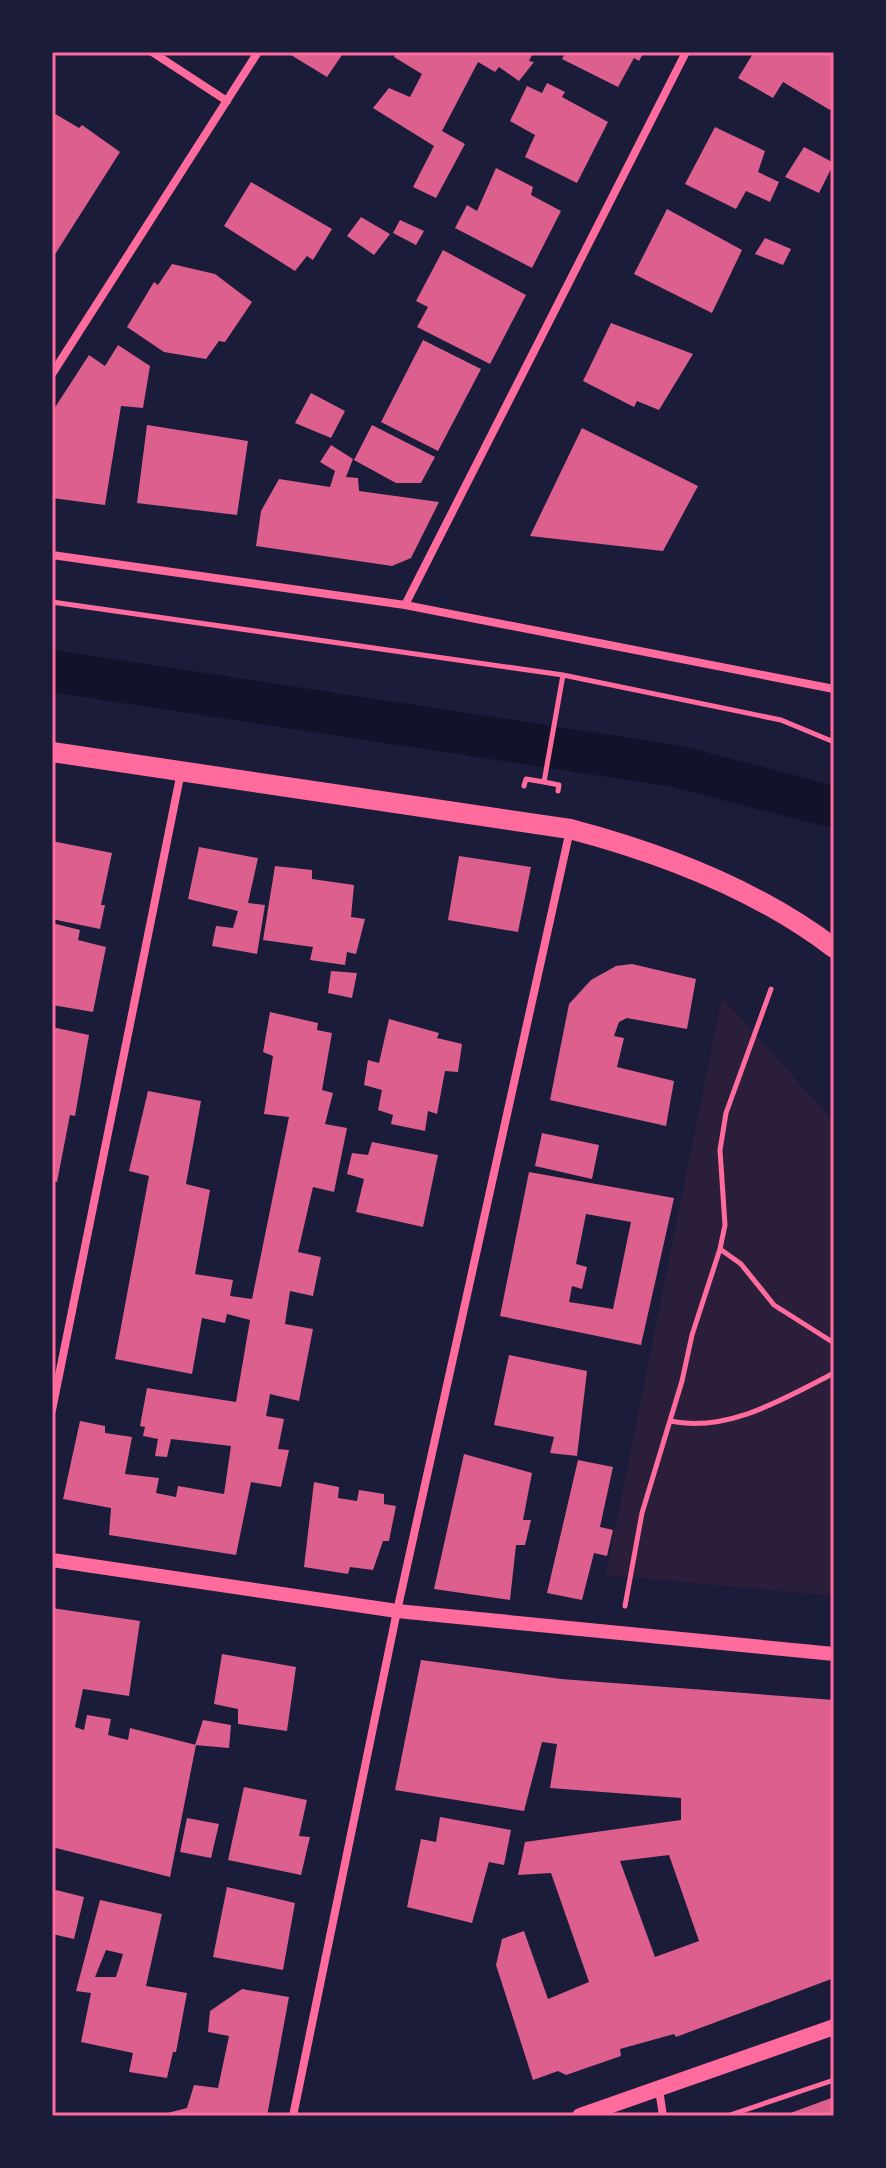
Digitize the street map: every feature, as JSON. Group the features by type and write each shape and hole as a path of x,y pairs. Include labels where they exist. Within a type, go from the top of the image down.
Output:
{"main road":[{"path":"52,752 570,829 632,845 693,870 805,925 834,948"},
{"path":"580,2116 834,2027"}],"street":[{"path":"152,52 227,101"},
{"path":"52,374 258,52"},
{"path":"405,605 686,52"},
{"path":"52,555 405,605 834,689"},
{"path":"52,1410 181,770"},
{"path":"293,2116 397,1611 570,829"},
{"path":"52,1560 397,1611 834,1654"},
{"path":"659,2086 663,2116"}],"path":[{"path":"52,602 563,675 781,720 834,742"},
{"path":"544,779 563,675"},
{"path":"524,786 526,779 544,779 559,785 558,791"},
{"path":"623,1635 633,1550 725,1225 720,1150 726,1113 771,989"},
{"path":"720,1249 741,1264 774,1305 834,1343"},
{"path":"670,1421 695,1426 722,1421 780,1400 834,1373"},
{"path":"727,2116 834,2080"}],"shaded area":[{"path":"722,997 834,1122 834,1596 606,1575"}],"building":[{"path":"286,52 344,52 327,77"},
{"path":"397,52 533,53 529,61 534,62 519,81 499,67 495,72 478,62 442,131 465,144 436,198 413,187 434,146 373,108 389,88 410,97 422,74 394,57"},
{"path":"566,52 644,52 639,61 634,58 618,87 562,59"},
{"path":"754,52 834,52 834,103 830,110 783,82 773,98 738,78"},
{"path":"547,83 565,92 562,97 608,122 577,183 525,157 535,135 510,121 527,86 542,93"},
{"path":"52,112 79,128 82,125 120,152 52,259"},
{"path":"715,127 765,151 758,172 779,182 770,202 746,191 736,209 685,184"},
{"path":"804,147 834,163 819,193 785,177"},
{"path":"496,168 533,187 531,195 561,211 532,268 455,228 467,205 477,211"},
{"path":"251,182 332,229 313,260 307,256 295,271 224,226"},
{"path":"667,209 742,250 712,313 634,274"},
{"path":"361,217 390,234 374,255 347,236"},
{"path":"400,220 424,231 416,245 393,233"},
{"path":"765,238 791,249 783,265 755,254"},
{"path":"443,250 526,295 490,364 417,327 428,307 416,301"},
{"path":"172,264 215,274 252,302 225,342 219,341 206,359 164,352 127,327 154,282 158,285"},
{"path":"611,323 693,354 659,410 637,401 634,407 583,381"},
{"path":"423,340 481,369 438,451 381,422"},
{"path":"118,345 150,366 143,408 121,406 105,505 52,498 52,412 89,355 105,366"},
{"path":"311,393 345,411 331,438 295,423"},
{"path":"147,425 248,441 237,515 137,503"},
{"path":"372,425 435,457 421,483 396,483 354,460"},
{"path":"582,428 698,486 663,551 530,536"},
{"path":"331,445 353,459 346,477 358,478 359,491 439,502 411,558 392,566 256,546 261,511 279,479 330,487 335,471 320,462"},
{"path":"52,841 112,853 101,905 105,905 100,929 52,919"},
{"path":"199,847 258,858 248,903 265,905 257,954 212,946 216,926 233,928 238,911 188,899"},
{"path":"459,856 531,867 518,932 448,920"},
{"path":"275,866 312,870 312,879 354,885 351,917 365,919 356,954 347,952 345,965 310,960 313,947 263,940"},
{"path":"52,923 80,930 78,940 106,947 93,1012 52,1005"},
{"path":"632,964 696,979 687,1029 627,1018 619,1022 614,1036 624,1038 617,1067 674,1081 666,1126 550,1100 569,1004 591,980 616,966"},
{"path":"331,971 357,973 352,998 328,993"},
{"path":"270,1012 318,1023 317,1030 332,1033 322,1090 333,1093 325,1124 347,1128 334,1192 313,1187 298,1252 321,1257 313,1296 290,1291 285,1324 313,1329 299,1401 270,1394 266,1416 284,1419 278,1449 289,1450 281,1487 251,1482 236,1555 109,1535 111,1508 63,1499 80,1421 105,1426 105,1433 132,1437 125,1474 159,1478 156,1493 176,1497 178,1486 224,1494 231,1446 171,1439 167,1457 155,1456 158,1439 143,1436 145,1427 140,1426 147,1388 236,1402 250,1320 227,1314 225,1323 202,1318 192,1374 115,1359 149,1176 129,1171 148,1091 201,1101 186,1184 210,1190 195,1274 233,1280 230,1296 252,1299 289,1117 264,1114 273,1056 263,1052"},
{"path":"389,1019 439,1033 437,1038 462,1044 458,1072 445,1071 437,1114 428,1111 425,1131 391,1124 393,1115 378,1110 382,1090 364,1085 368,1060 379,1063"},
{"path":"52,1027 89,1035 75,1116 70,1115 57,1182 52,1181"},
{"path":"542,1133 599,1145 592,1179 535,1166"},
{"path":"372,1142 438,1155 423,1227 356,1212 364,1179 347,1174 352,1153 368,1155"},
{"path":"529,1172 674,1198 641,1345 500,1316","holes":["586,1214 631,1222 613,1309 569,1302 572,1286 582,1289 587,1267 576,1264"]},
{"path":"509,1355 587,1371 577,1456 550,1453 554,1437 494,1425"},
{"path":"464,1454 532,1473 523,1520 531,1520 525,1545 516,1545 510,1600 434,1589"},
{"path":"578,1460 613,1467 600,1527 613,1530 607,1556 594,1553 582,1600 547,1593"},
{"path":"314,1482 339,1487 338,1498 357,1501 359,1490 384,1494 384,1504 396,1506 389,1541 383,1541 373,1570 350,1567 348,1574 304,1567"},
{"path":"52,1608 140,1621 129,1696 83,1689 75,1727 84,1730 87,1715 111,1719 108,1735 128,1740 130,1728 196,1745 170,1877 52,1847"},
{"path":"222,1654 296,1667 287,1731 238,1724 238,1709 214,1704"},
{"path":"421,1660 561,1679 834,1700 834,1978 676,2037 674,2034 620,2049 621,2056 566,2075 558,2071 533,2080 496,1965 502,1939 524,1931 548,1999 589,1982 551,1873 518,1875 525,1842 681,1820 681,1798 550,1788 557,1744 542,1742 524,1811 395,1790","holes":["669,1855 699,1941 655,1957 620,1861"]},
{"path":"203,1720 231,1725 229,1748 195,1745"},
{"path":"244,1787 307,1800 299,1836 310,1837 301,1875 228,1860"},
{"path":"440,1817 511,1830 504,1865 489,1862 472,1923 407,1907 421,1839 436,1842"},
{"path":"187,1818 219,1824 211,1858 180,1852"},
{"path":"227,1887 295,1903 283,1970 213,1957"},
{"path":"52,1889 84,1897 74,1939 52,1934"},
{"path":"100,1900 162,1914 146,1986 187,1993 176,2052 173,2052 167,2078 129,2072 133,2053 81,2042 91,1993 76,1991","holes":["106,1950 123,1954 116,1977 95,1977"]},
{"path":"242,1989 289,1997 267,2116 156,2116 187,2108 194,2085 218,2088 229,2036 208,2032 210,2011"},
{"path":"834,2097 834,2116 782,2116"}],"waterway":[{"path":"52,671 675,766 834,807"}]}
